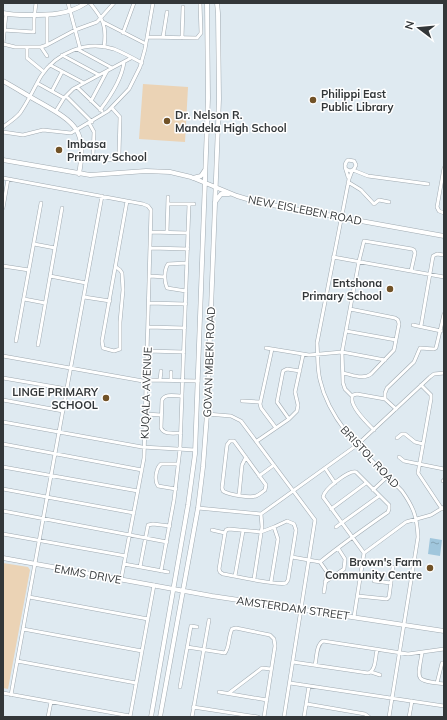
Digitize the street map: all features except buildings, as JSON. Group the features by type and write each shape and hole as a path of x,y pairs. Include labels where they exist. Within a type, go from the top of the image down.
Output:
{"main road":[{"path":"5,13 47,15 70,11 86,3"},
{"name":"GOVAN MBEKI ROAD","path":"151,717 188,505 195,450 209,83 207,3"},
{"name":"GOVAN MBEKI ROAD","path":"160,717 203,474 207,414 219,91 219,21 217,3"},
{"path":"3,81 67,118 76,130 81,142 82,151 79,174"},
{"name":"NEW EISLEBEN ROAD","path":"3,160 79,174 96,175 154,171 170,172 191,177 237,196 270,205 444,236"},
{"path":"191,177 198,178 201,176 206,165"},
{"path":"215,202 222,194 237,196"},
{"name":"EMMS DRIVE","path":"3,558 173,589"},
{"name":"AMSTERDAM STREET","path":"173,589 444,631"}],"street":[{"path":"4,30 34,32 36,3"},
{"path":"68,3 78,48"},
{"path":"90,3 102,18 106,35 104,47"},
{"path":"5,13 3,44 15,47 41,47 75,30 95,24 114,3"},
{"path":"123,33 134,3"},
{"path":"3,132 23,135 42,130 68,134 91,122 112,108 129,89 142,63 153,3"},
{"path":"147,37 196,38 200,35 200,3"},
{"path":"182,38 183,7"},
{"path":"163,37 167,12"},
{"path":"47,15 47,45"},
{"path":"103,22 146,44"},
{"path":"3,127 18,115 44,72 62,55 78,48 93,46 104,47 118,51 142,63"},
{"path":"27,47 27,58 44,72"},
{"path":"41,47 47,56"},
{"path":"78,48 112,68"},
{"path":"62,55 99,75"},
{"path":"56,111 65,97 76,87 131,58"},
{"path":"100,110 108,99 120,76 124,62"},
{"path":"50,65 84,83"},
{"path":"91,101 107,71"},
{"path":"52,91 62,72"},
{"path":"37,83 65,97 91,122 94,132 93,155 95,159 115,161 119,156 120,119 119,115 112,108"},
{"path":"76,87 104,114"},
{"path":"352,170 356,164 351,160 347,161 345,163 348,180 361,190 374,204 379,200 389,202"},
{"path":"346,169 368,176 428,184"},
{"name":"BRISTOL ROAD","path":"352,170 348,180 318,343 319,376 323,391 337,421 402,491 416,518 418,537 390,717"},
{"path":"444,170 437,208 438,211 444,213"},
{"path":"3,178 127,201 102,343 103,348 116,351 120,349 120,322 123,290 121,271 116,267"},
{"path":"3,208 8,179"},
{"path":"11,695 102,196"},
{"path":"167,232 168,197"},
{"name":"KUQALA AVENUE","path":"121,580 142,470 144,447 152,214 148,206 127,201"},
{"path":"16,341 41,203"},
{"path":"168,204 194,204"},
{"path":"161,571 176,489 180,449 189,204"},
{"path":"38,345 62,208"},
{"path":"151,232 188,233"},
{"path":"374,430 359,415 351,400 352,396 344,387 342,352 358,261 364,241 414,250 415,253 411,271"},
{"path":"34,244 55,248"},
{"path":"151,248 188,249"},
{"path":"421,326 434,256 437,254 444,255"},
{"path":"333,257 444,277"},
{"path":"186,291 167,288 165,268 168,264 187,263"},
{"path":"3,266 29,270"},
{"path":"50,276 86,283"},
{"path":"150,276 165,277"},
{"path":"84,297 110,301"},
{"path":"24,299 45,303"},
{"path":"149,303 186,304"},
{"path":"344,373 365,377 371,374 394,350 399,324 397,318 350,309"},
{"path":"385,399 387,388 414,362 420,348 436,348 444,314"},
{"path":"413,325 441,331"},
{"path":"148,327 185,328"},
{"path":"346,331 396,340"},
{"path":"266,348 303,355 342,352 385,360"},
{"path":"272,349 260,406 276,428"},
{"path":"148,350 184,352"},
{"path":"257,441 295,414 298,409 295,392 303,355"},
{"path":"3,356 143,381 198,381"},
{"path":"263,361 269,362"},
{"path":"288,419 278,404 277,399 283,372 287,369 300,371"},
{"path":"160,371 160,380"},
{"path":"171,380 172,372"},
{"path":"198,508 261,514 357,444 434,374 444,373"},
{"path":"260,375 266,376"},
{"path":"3,378 67,389"},
{"path":"354,617 364,553 403,524 416,518 431,515 443,508 419,475 418,471 431,397 421,385"},
{"path":"352,396 357,394 385,399 396,409"},
{"path":"181,433 165,433 162,431 161,415 162,400 164,396 182,396"},
{"path":"3,400 63,411"},
{"path":"242,401 260,402"},
{"path":"259,415 264,412"},
{"path":"146,414 161,415"},
{"path":"207,414 231,416 238,419 257,441 315,520 284,717"},
{"path":"3,422 144,447 195,450"},
{"path":"398,438 402,434 405,434 415,442 423,444"},
{"path":"231,440 234,441 246,457 266,485 265,490 258,496 226,493 222,488 228,443 231,440"},
{"path":"3,444 142,470"},
{"path":"239,495 242,465 246,457"},
{"path":"399,457 404,461 444,468"},
{"path":"176,489 157,485 156,480 158,466 161,464 178,464"},
{"path":"259,476 274,465"},
{"path":"3,467 138,491"},
{"path":"324,468 335,483"},
{"path":"320,562 338,548 352,538 388,512 389,505 356,472 353,471 325,491 322,497 352,538 364,553"},
{"path":"373,490 388,476"},
{"path":"331,509 366,482"},
{"path":"3,489 134,513"},
{"path":"336,527 379,496"},
{"path":"3,512 166,542"},
{"path":"254,579 261,532 261,514"},
{"path":"287,521 294,524 296,530 287,582 283,584 223,574 219,571 226,530 261,532 274,528 287,521"},
{"path":"140,567 147,527 150,524 170,526"},
{"path":"271,582 278,539 274,528"},
{"path":"212,530 225,533"},
{"path":"235,576 243,531"},
{"path":"3,534 126,556"},
{"path":"325,582 344,569 345,559 338,548"},
{"path":"292,558 320,562 327,572 324,592"},
{"path":"124,564 168,572"},
{"path":"358,596 387,599 393,567"},
{"path":"374,581 391,583"},
{"path":"3,693 130,717 154,585"},
{"path":"29,597 148,619"},
{"path":"192,717 209,620"},
{"path":"180,687 191,626 197,627"},
{"path":"187,648 225,653 227,650 230,632 232,629 236,628 270,635 274,639 275,646 264,717"},
{"path":"23,629 142,651"},
{"path":"315,665 318,645 323,641 411,654 444,649"},
{"path":"371,672 373,669 376,650"},
{"path":"422,653 419,677 423,681 444,684"},
{"path":"18,662 136,683"},
{"path":"293,662 368,673 371,672 380,675"},
{"path":"437,683 440,667 442,663 444,663"},
{"path":"229,693 262,668 272,669"},
{"path":"290,683 444,706"},
{"path":"304,717 309,686"},
{"path":"219,692 267,700"},
{"path":"409,717 412,701"},
{"path":"48,717 51,702"},
{"path":"307,704 365,714 369,717"},
{"path":"193,707 258,717"}],"shaded area":[{"path":"143,84 188,87 185,142 139,139"},
{"path":"3,563 28,567 30,570 8,689 3,688"}],"water":[{"path":"430,538 442,540 440,556 428,554"}],"place":[{"name":"Philippi East Public Library","path":"313,100"},
{"name":"Dr. Nelson R. Mandela High School","path":"167,121"},
{"name":"Imbasa Primary School","path":"59,150"},
{"name":"Entshona Primary School","path":"390,289"},
{"name":"LINGE PRIMARY SCHOOL","path":"106,398"},
{"name":"Brown's Farm Community Centre","path":"430,568"}]}
